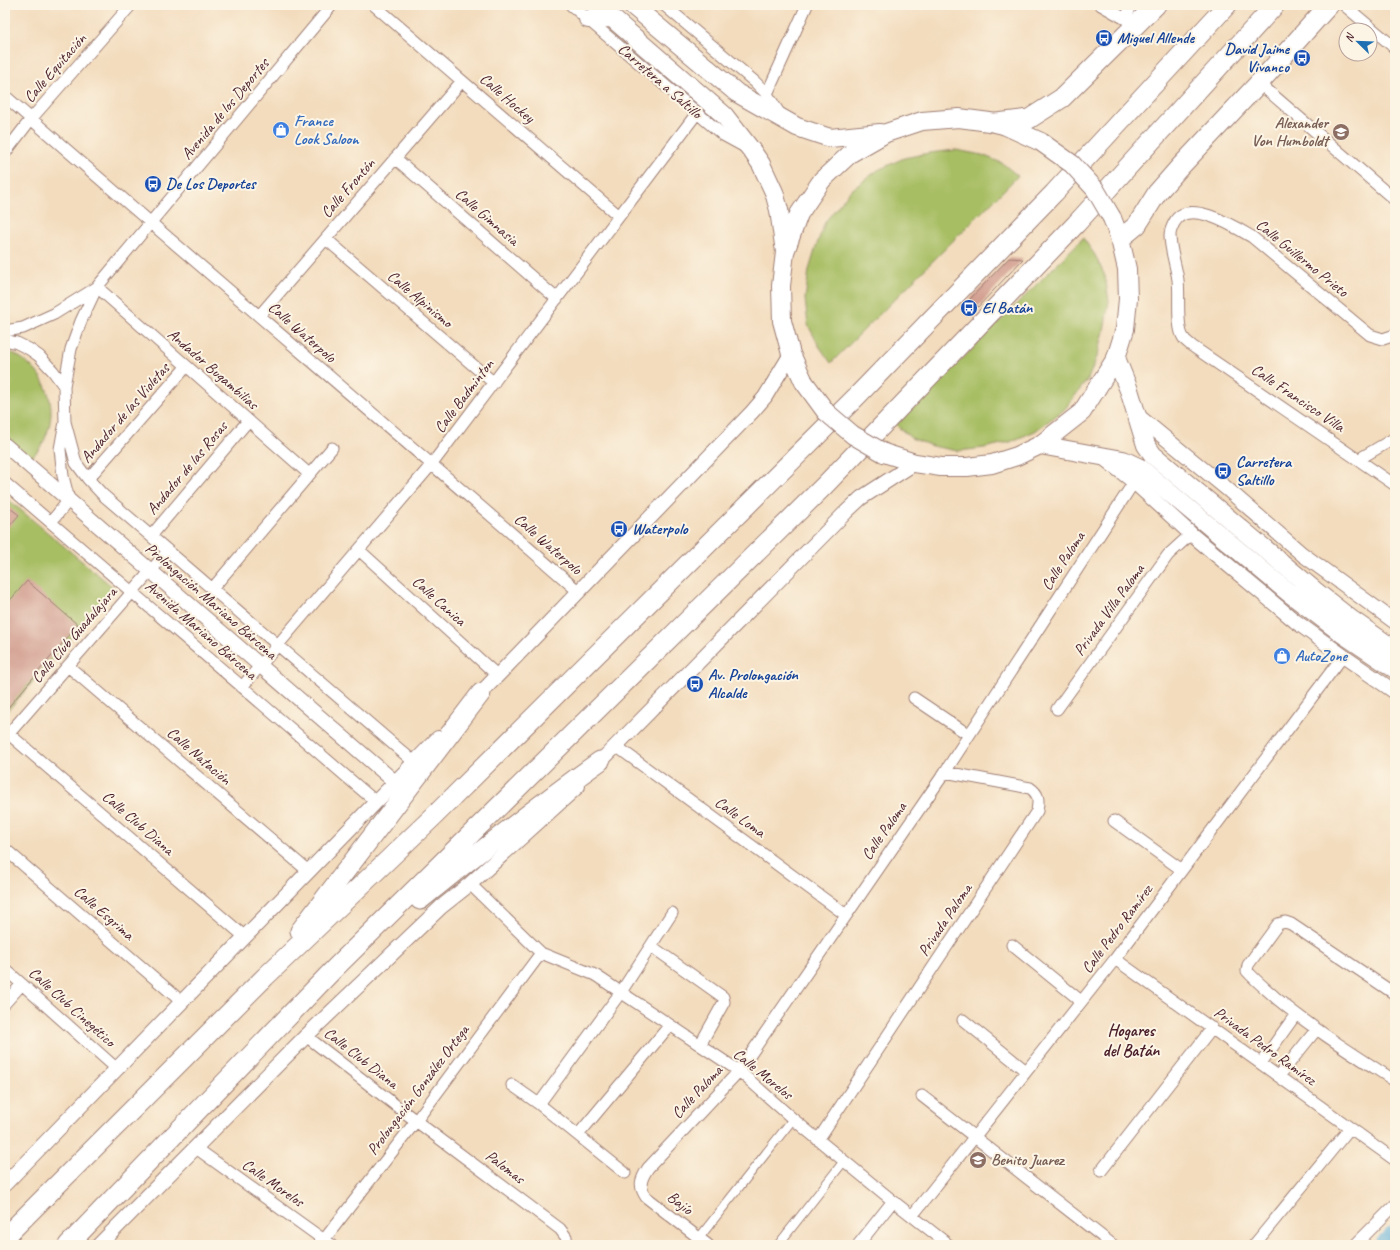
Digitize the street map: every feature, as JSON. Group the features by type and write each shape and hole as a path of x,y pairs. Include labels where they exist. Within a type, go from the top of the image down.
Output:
{"highway":[{"path":"997,123 1028,119 1062,98 1131,22 1156,5"},
{"path":"5,1237 265,977 435,815 856,397 1054,193 1227,5"},
{"path":"68,1245 335,968 824,486 1076,224 1275,5"},
{"path":"1120,239 1137,225 1157,193 1178,168 1259,83 1329,5"},
{"path":"265,977 481,693"},
{"path":"335,968 517,822 553,794 600,761"}],"main road":[{"path":"632,5 737,93 797,127 830,138 886,133 922,122 959,118 997,123 1041,142 1072,164 1095,189 1112,218 1120,239 1127,269 1128,299 1124,329 1116,358 1082,412 1040,444 1017,456 992,464 940,467 915,464 884,453 853,436 826,412 804,382 791,354 782,321 780,286 785,252 799,214 822,180 851,153 886,133"},
{"name":"Carretera a Saltillo","path":"592,12 612,18 724,115 761,164 774,192 779,210 785,252"},
{"path":"1116,358 1138,415 1146,445 1153,455 1314,590 1395,650"},
{"path":"1040,444 1123,460 1140,468 1288,592 1343,634 1395,669"}],"street":[{"name":"Calle Equitación","path":"5,153 31,120 131,5"},
{"name":"Avenida de los Deportes","path":"69,500 63,476 60,449 65,422 64,386 71,349 81,321 97,287 332,5"},
{"name":"Calle Hockey","path":"374,5 619,216"},
{"name":"Carretera a Saltillo","path":"571,5 592,12 697,113 723,135 752,151"},
{"path":"664,5 755,82 767,94 783,119"},
{"path":"767,94 807,5"},
{"path":"1101,5 1131,22 1131,5"},
{"path":"1344,5 1395,48"},
{"name":"Calle Frontón","path":"259,316 462,81"},
{"path":"1259,83 1395,200"},
{"name":"Calle Waterpolo","path":"5,96 151,224 432,464 579,592"},
{"name":"Calle Badminton","path":"242,687 432,464 697,113"},
{"name":"Calle Gimnasia","path":"396,158 557,299"},
{"name":"Calle Guillermo Prieto","path":"1183,337 1180,326 1179,291 1170,233 1177,217 1182,214 1195,212 1229,224 1252,237 1370,335 1383,339 1395,335"},
{"name":"Calle Alpinismo","path":"326,239 494,383"},
{"name":"Avenida de los Deportes","path":"5,332 23,328 54,314 97,287"},
{"name":"Andador Bugambilias","path":"97,287 309,474"},
{"name":"Calle Francisco Villa","path":"1183,337 1192,346 1395,484"},
{"path":"5,340 17,343 30,349 39,356 64,386"},
{"path":"5,1184 752,412 765,397 791,354"},
{"name":"Andador de las Violetas","path":"88,480 186,367"},
{"path":"1138,415 1302,554 1395,622"},
{"name":"Andador de las Rosas","path":"151,536 248,421"},
{"name":"Prolongación Mariano Bárcena","path":"65,422 76,463 88,480 103,495 414,762"},
{"path":"1359,459 1395,438"},
{"name":"Prolongación Mariano Bárcena","path":"5,445 394,782"},
{"path":"212,589 332,448"},
{"path":"1101,456 1134,482 1192,534 1295,621 1395,692"},
{"path":"98,1245 306,1036 441,907 470,884 583,781 600,761 846,512 861,498 915,464"},
{"name":"Calle Paloma","path":"641,1182 648,1168 739,1071 945,772 1134,482"},
{"name":"Avenida Mariano Bárcena","path":"5,483 376,802"},
{"path":"50,522 69,500"},
{"name":"Privada Villa Paloma","path":"1057,709 1168,555 1192,534"},
{"name":"Calle Canica","path":"359,550 498,676"},
{"name":"Calle Club Guadalajara","path":"7,736 168,551"},
{"name":"Calle Pedro Ramírez","path":"912,1216 1115,959 1343,656"},
{"name":"Calle Natación","path":"68,666 308,871"},
{"path":"914,698 969,735"},
{"name":"Calle Club Diana","path":"7,736 245,936"},
{"name":"Calle Loma","path":"616,746 846,915"},
{"name":"Privada Paloma","path":"818,1140 1037,811 1038,796 1035,791 1030,788 945,772"},
{"path":"1114,821 1182,870"},
{"name":"Calle Esgrima","path":"5,849 182,1002"},
{"path":"470,884 541,953"},
{"path":"539,1104 621,992 672,913"},
{"path":"1395,994 1291,924 1285,922 1278,924 1248,965 1247,971 1254,979 1316,1030 1395,1081"},
{"path":"1012,945 1081,1001"},
{"path":"651,946 723,998 724,1002 700,1045"},
{"name":"Calle Morelos","path":"541,953 595,976 739,1071 818,1140 949,1245"},
{"name":"Prolongación González Ortega","path":"325,1243 541,953"},
{"name":"Privada Pedro Ramírez","path":"1115,959 1395,1160"},
{"name":"Calle Club Cinegético","path":"5,969 117,1068"},
{"path":"5,1004 22,984"},
{"path":"1261,1063 1296,1014"},
{"path":"963,1020 1026,1071"},
{"path":"578,1135 670,1025"},
{"path":"1101,1171 1212,1028"},
{"path":"1279,1076 1316,1030"},
{"name":"Calle Club Diana","path":"306,1036 416,1121"},
{"path":"512,1085 539,1104 624,1173"},
{"path":"922,1096 1112,1245"},
{"path":"704,1242 793,1119"},
{"name":"Palomas","path":"416,1121 560,1229 566,1237 567,1245"},
{"path":"1254,1245 1350,1128"},
{"name":"Calle Morelos","path":"196,1148 325,1243"},
{"path":"778,1245 844,1161"},
{"name":"Bajío","path":"641,1182 642,1191 646,1197 704,1242"},
{"path":"858,1245 893,1201"},
{"path":"1355,1245 1395,1205"}],"green space":[{"path":"956,150 982,155 1002,163 1018,176 831,363 819,346 808,325 805,299 809,270 825,222 850,191 878,170 904,158"},
{"path":"1083,238 1095,255 1105,276 1109,301 1104,331 1098,354 1088,379 1064,410 1035,431 1010,442 984,448 958,451 932,446 911,438 896,425"},
{"path":"5,350 18,356 38,373 45,384 49,396 51,409 50,423 40,448 30,459 5,436"},
{"path":"5,497 114,588 5,714"}],"building":[{"path":"1009,258 1023,259 978,307 970,299"},
{"path":"5,504 19,515 5,531"},
{"path":"27,581 78,625 5,711 5,606"}],"waterway":[{"path":"1388,1245 1395,1239"}],"place":[{"name":"Miguel Allende","path":"1104,38"},
{"name":"David Jaime Vivanco","path":"1302,58"},
{"name":"France Look Saloon","path":"281,130"},
{"name":"Alexander Von Humboldt","path":"1341,132"},
{"name":"De Los Deportes","path":"153,184"},
{"name":"El Batán","path":"969,308"},
{"name":"Carretera Saltillo","path":"1223,471"},
{"name":"Waterpolo","path":"619,529"},
{"name":"AutoZone","path":"1282,656"},
{"name":"Av. Prolongación Alcalde","path":"695,684"},
{"name":"Benito Juarez","path":"978,1160"}],"district":[{"name":"Hogares del Batán","path":"1131,1040"}]}
